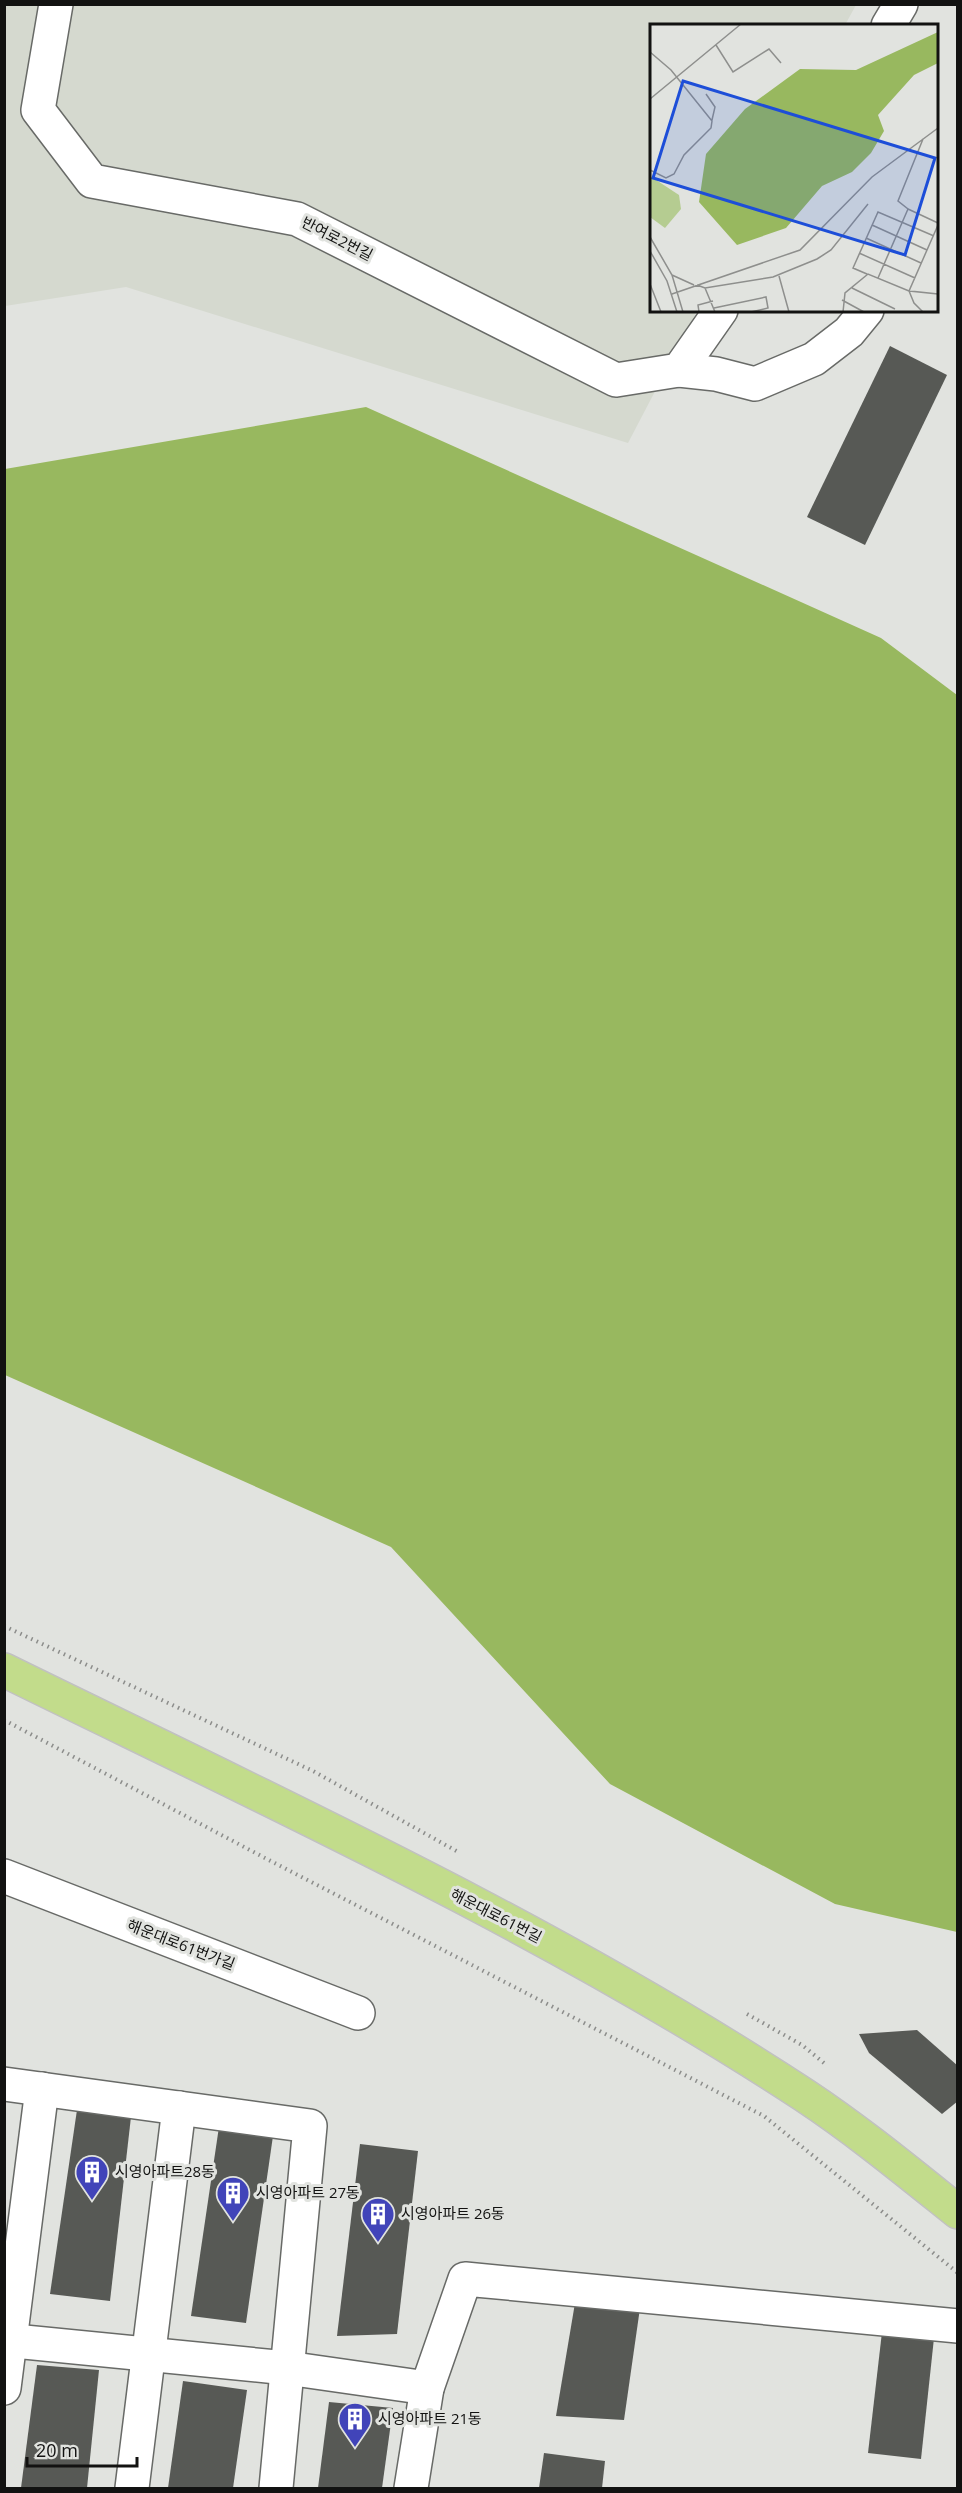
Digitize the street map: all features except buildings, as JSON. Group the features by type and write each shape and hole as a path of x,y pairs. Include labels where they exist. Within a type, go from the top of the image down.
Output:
{"main road":[{"name":"해운대로61번길","path":"4,1670 351,1841 619,1980 806,2096 957,2212"}],"street":[{"name":"반여로2번길","path":"56,4 38,110 92,181 297,219 616,380 679,370 716,374 755,384 814,359 849,332 865,312"},
{"path":"889,24 901,4"},
{"path":"679,370 720,312"},
{"name":"해운대로61번가길","path":"4,1876 358,2013"},
{"path":"4,2084 310,2126 276,2488"},
{"path":"4,2388 8,2340 42,2089"},
{"path":"132,2488 179,2108"},
{"path":"411,2488 427,2388 465,2279 957,2326"},
{"path":"8,2340 287,2368 427,2388"}],"path":[{"path":"4,1720 764,2116 957,2273"}],"shaded area":[{"path":"5,5 856,5 846,24 650,24 650,312 696,312 628,443 126,287 5,306"}],"green space":[{"path":"366,407 881,638 957,695 957,1932 835,1904 610,1784 391,1547 5,1375 5,469"}],"place":[{"name":"시영아파트28동","path":"92,2201"},
{"name":"시영아파트 27동","path":"233,2222"},
{"name":"시영아파트 26동","path":"378,2243"},
{"name":"시영아파트 21동","path":"355,2448"}]}
